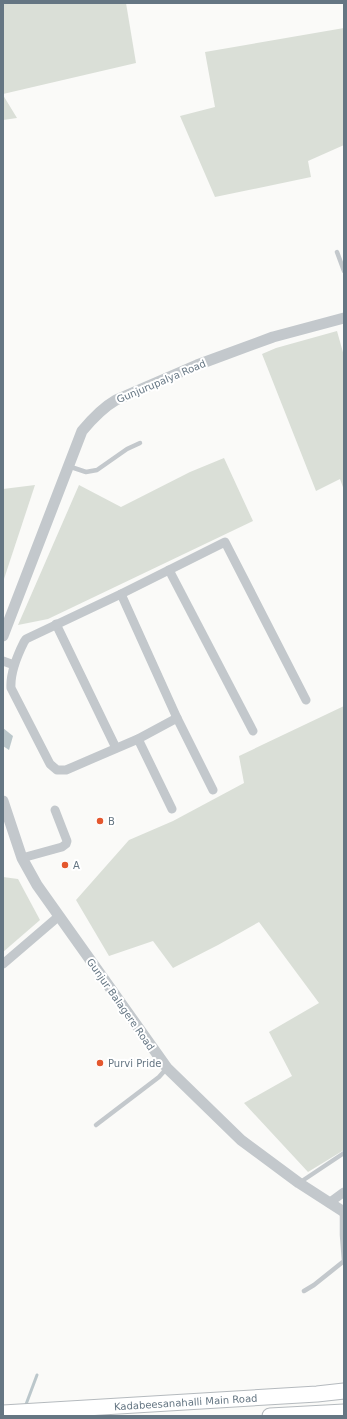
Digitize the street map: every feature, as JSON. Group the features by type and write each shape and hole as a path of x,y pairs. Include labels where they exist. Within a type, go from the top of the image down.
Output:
{"main road":[{"name":"Kadabeesanahalli Main Road","path":"3,1413 317,1394 344,1391"},
{"path":"270,1416 344,1412"}],"street":[{"name":"Gunjurupalya Road","path":"3,636 82,432 94,416 108,404 116,400 197,365 273,337 344,318"},
{"path":"177,718 138,739 66,770 57,770 50,764 11,688 11,676 14,665 26,639 225,542 306,700"},
{"path":"169,570 253,731"},
{"path":"121,594 177,718 213,790"},
{"path":"56,624 116,748"},
{"path":"3,661 14,665"},
{"path":"138,739 172,809"},
{"name":"Gunjur Balagere Road","path":"3,801 22,858 37,885 166,1068 240,1140 299,1183 343,1212"},
{"path":"22,858 62,847 66,844 67,841 55,810"},
{"path":"3,964 59,916"},
{"path":"329,1203 344,1192"}],"lane":[{"path":"337,252 344,271"},
{"path":"68,466 86,472 97,470 127,448 140,444"},
{"path":"96,1125 159,1077 166,1068"},
{"path":"299,1183 344,1153"},
{"path":"304,1291 344,1261 342,1235 343,1212"}],"shaded area":[{"path":"3,3 126,3 136,63 3,94"},
{"path":"344,28 344,145 308,161 311,177 215,197 180,116 215,107 205,52"},
{"path":"3,95 17,118 3,120"},
{"path":"337,331 344,356 344,490 340,479 316,491 262,354 276,348"},
{"path":"224,458 253,521 48,619 18,625 79,485 121,507 190,472"},
{"path":"35,485 3,582 3,489"},
{"path":"344,706 344,1150 308,1172 244,1103 292,1076 269,1032 319,1003 259,922 173,968 153,941 109,956 76,900 129,840 173,821 244,783 239,756"},
{"path":"3,728 13,736 9,750 3,746"},
{"path":"3,877 18,879 40,920 3,952"}],"waterway":[{"path":"25,1407 37,1375"}],"place":[{"name":"B","path":"100,821"},
{"name":"A","path":"65,865"},
{"name":"Purvi Pride","path":"100,1063"}]}
